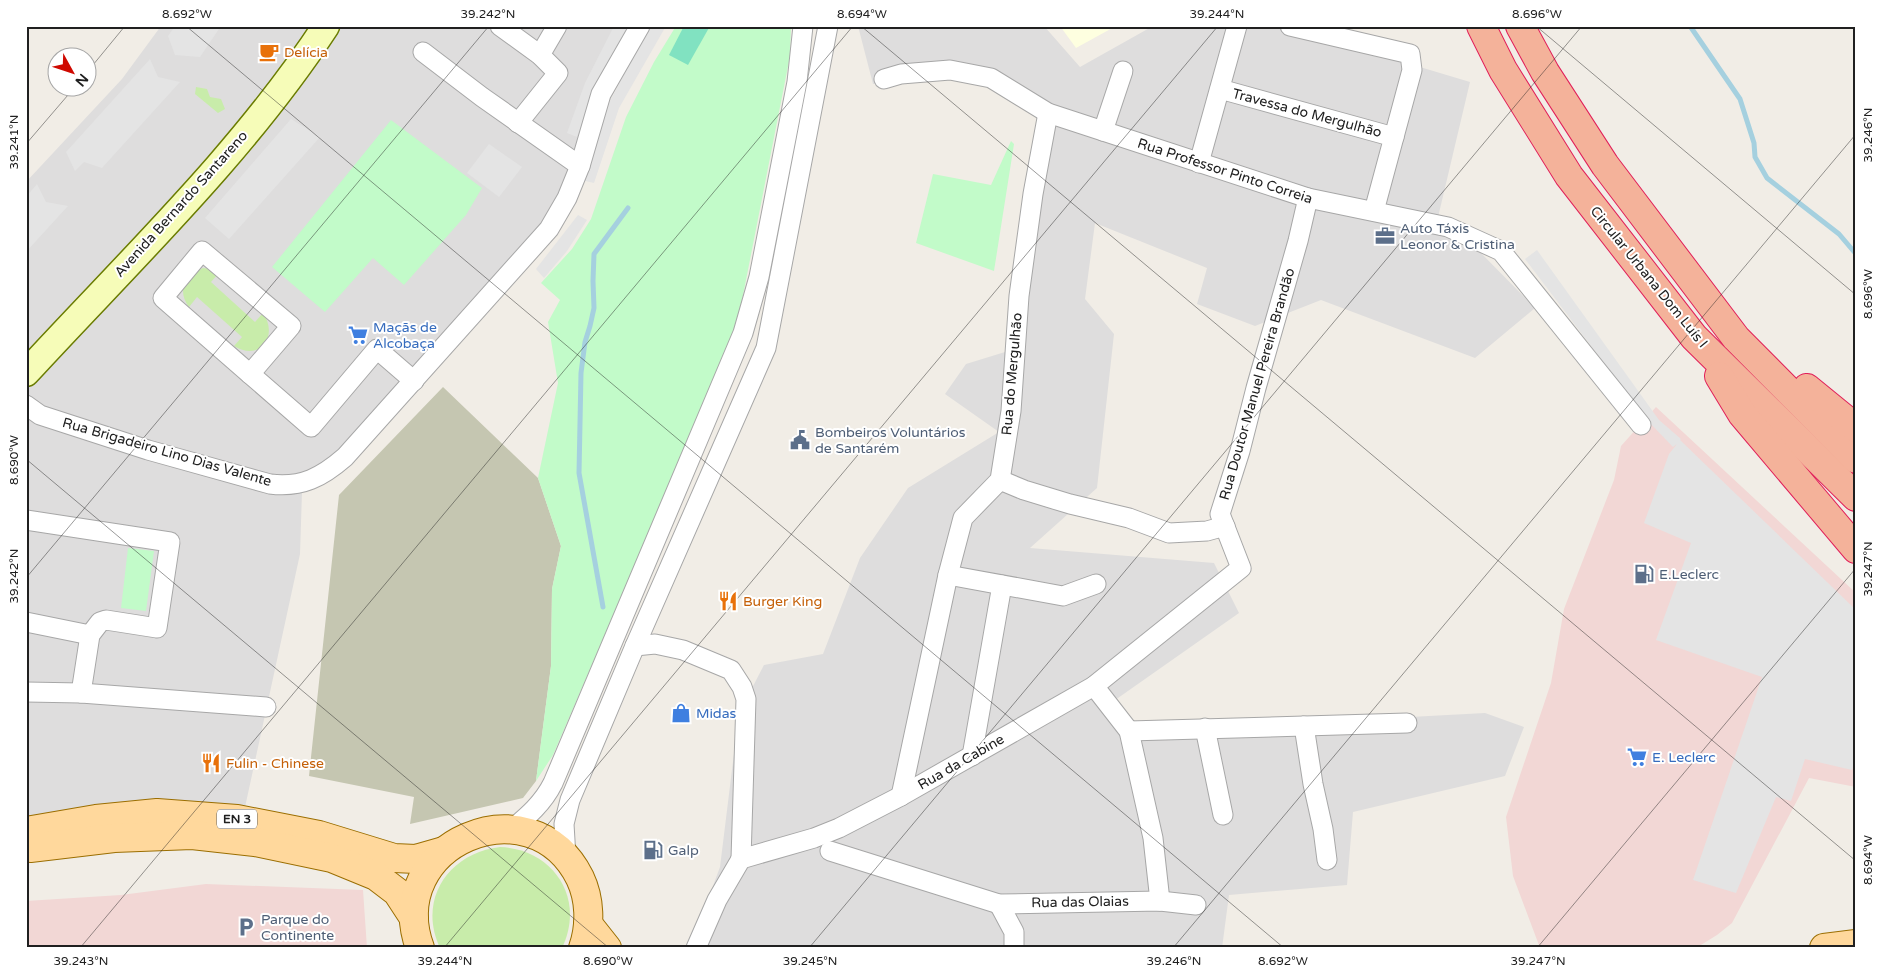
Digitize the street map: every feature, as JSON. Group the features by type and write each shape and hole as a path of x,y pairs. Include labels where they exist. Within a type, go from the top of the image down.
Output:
{"highway":[{"name":"Circular Urbana Dom Luís I","path":"1481,26 1503,70 1569,176 1694,337 1856,497"},
{"path":"1520,26 1545,72 1605,165 1736,338 1856,459"},
{"path":"1694,337 1742,414 1856,549"},
{"path":"1736,338 1770,358 1856,428"}],"main road":[{"name":"Avenida Bernardo Santareno","path":"26,373 151,241 223,160 303,62 326,26"},
{"name":"EN 3","path":"26,831 96,819 157,813 237,818 319,835 394,858 416,859 444,851"},
{"name":"EN 3","path":"420,948 416,936 414,918 416,896 429,868 444,851 458,841 476,833 496,829 512,830 539,838 553,846 566,858 576,872 584,890 588,909 585,936 607,948"},
{"name":"EN 3","path":"26,848 114,838 192,835 255,842 332,858 376,876 398,892 414,918"},
{"path":"1824,948 1856,944"}],"street":[{"path":"500,26 540,55 558,73 518,124"},
{"path":"540,55 557,26"},
{"name":"Rua Brigadeiro Lino Dias Valente","path":"26,405 40,415 148,450 270,484 285,486 308,481 327,473 345,457 549,229 566,198 580,166 601,94 640,26"},
{"path":"512,830 532,813 548,794 743,332 759,277 797,82 803,26"},
{"path":"566,858 564,824 570,800 648,616 766,348 828,26"},
{"path":"1199,163 1237,26"},
{"path":"1290,26 1410,54 1412,70 1374,211"},
{"path":"423,52 518,124 580,166"},
{"name":"Rua Professor Pinto Correia","path":"884,79 902,74 950,70 991,78 1048,113 1308,198 1448,227 1501,250 1641,425"},
{"path":"1103,131 1123,71"},
{"name":"Travessa do Mergulhão","path":"1220,89 1394,137"},
{"name":"Rua do Mergulhão","path":"1000,480 1011,411 1018,296 1033,194 1048,113"},
{"name":"Rua Doutor Manuel Pereira Brandão","path":"1241,568 1220,514 1240,451 1298,241 1308,198"},
{"path":"250,374 291,326 202,251 163,298 250,374 311,427 377,349 414,381"},
{"path":"901,796 948,575 963,518 1000,480 1024,490 1070,504 1130,518 1169,533 1207,531 1224,526"},
{"path":"26,520 170,542 157,628 106,620 100,622 90,635 81,693"},
{"name":"Rua da Cabine","path":"741,859 814,838 839,828 901,796 1094,686 1241,568"},
{"path":"948,575 1063,596 1096,584"},
{"path":"972,756 1002,585"},
{"path":"648,616 660,634 683,650"},
{"path":"26,622 90,635"},
{"path":"635,646 655,644 683,650 732,670 742,686 746,699 741,859 717,900 696,948"},
{"path":"1094,686 1130,731 1153,838 1160,901"},
{"path":"26,692 81,693 266,707"},
{"path":"1130,731 1407,723"},
{"path":"1304,726 1313,784 1324,829 1326,860"},
{"path":"1205,728 1223,815"},
{"name":"Rua das Olaias","path":"830,851 998,904 1160,901 1196,905"},
{"path":"998,904 1014,932 1014,948"}],"shaded area":[{"path":"161,26 646,26 562,200 513,281 302,492 300,554 242,821 26,852 26,182 122,79"},
{"path":"175,26 221,26 200,57 175,55 168,36"},
{"path":"614,26 628,26 594,90 577,137 567,133 585,83"},
{"path":"649,26 666,26 619,108 594,183 581,180 610,101"},
{"path":"858,26 1044,26 1080,67 1153,26 1283,26 1470,82 1435,230 1479,251 1535,308 1475,358 1321,300 1255,326 1197,304 1207,268 1095,223 1085,299 1114,334 1097,488 1030,548 1214,563 1239,613 1108,705 1127,732 1485,713 1524,727 1505,776 1353,812 1347,885 1229,895 1222,948 690,948 720,867 739,713 764,665 823,654 860,558 908,488 999,432 945,394 966,364 1005,352 1038,110 983,76 873,84"},
{"path":"1060,26 1116,26 1076,48"},
{"path":"150,59 158,77 180,82 102,168 84,162 75,171 66,152"},
{"path":"291,119 320,137 229,239 205,218"},
{"path":"489,144 522,167 499,197 467,173"},
{"path":"37,184 46,202 68,206 26,252 26,197"},
{"path":"578,215 587,220 567,251 544,278 536,269"},
{"path":"1537,250 1659,420 1681,439 1856,610 1856,758 1852,770 1805,759 1791,801 1776,797 1736,893 1693,880 1762,677 1656,640 1691,543 1644,523 1669,454 1677,444 1673,447 1648,421 1525,259"},
{"path":"443,387 538,478 561,546 552,589 551,666 536,781 523,798 410,824 414,797 309,776 339,495"},
{"path":"1656,407 1856,593 1856,787 1809,778 1732,923 1696,948 1540,948 1513,876 1506,817 1551,683 1564,609 1614,480 1621,446"},
{"path":"206,884 363,890 367,948 26,948 26,901 121,895"}],"green space":[{"path":"676,26 791,26 790,56 736,331 553,755 536,781 551,666 552,589 561,546 538,478 558,383 548,322 560,300 541,283 572,249 591,219 626,117 654,62"},
{"path":"684,26 710,26 688,65 669,55"},
{"path":"196,87 207,89 210,97 221,99 225,109 218,113 195,94"},
{"path":"391,120 482,188 466,215 404,285 373,258 325,312 272,267"},
{"path":"1011,141 1014,144 994,271 916,243 933,174 991,185"},
{"path":"203,268 211,269 218,274 211,282 255,322 263,313 269,330 268,338 259,349 252,351 243,350 234,346 242,337 197,297 189,307 183,295 183,289 188,279"},
{"path":"128,548 154,551 146,611 121,608"},
{"path":"500,847 519,850 535,857 549,867 560,879 567,895 570,911 568,929 562,948 440,948 434,930 432,912 435,896 442,881 466,858 482,851"}],"waterway":[{"path":"1690,26 1740,99 1754,143 1755,157 1767,178 1839,234 1856,254"},
{"path":"603,607 579,473 581,373 585,342 594,308 594,254 628,208"}],"place":[{"name":"Delícia","path":"269,52"},
{"name":"Auto Táxis Leonor & Cristina","path":"1385,236"},
{"name":"Maçãs de Alcobaça","path":"358,335"},
{"name":"Bombeiros Voluntários de Santarém","path":"800,440"},
{"name":"E.Leclerc","path":"1644,574"},
{"name":"Burger King","path":"728,601"},
{"name":"Midas","path":"681,713"},
{"name":"E. Leclerc","path":"1637,757"},
{"name":"Fulin - Chinese","path":"211,763"},
{"name":"Galp","path":"653,850"},
{"name":"Parque do Continente","path":"246,927"}]}
